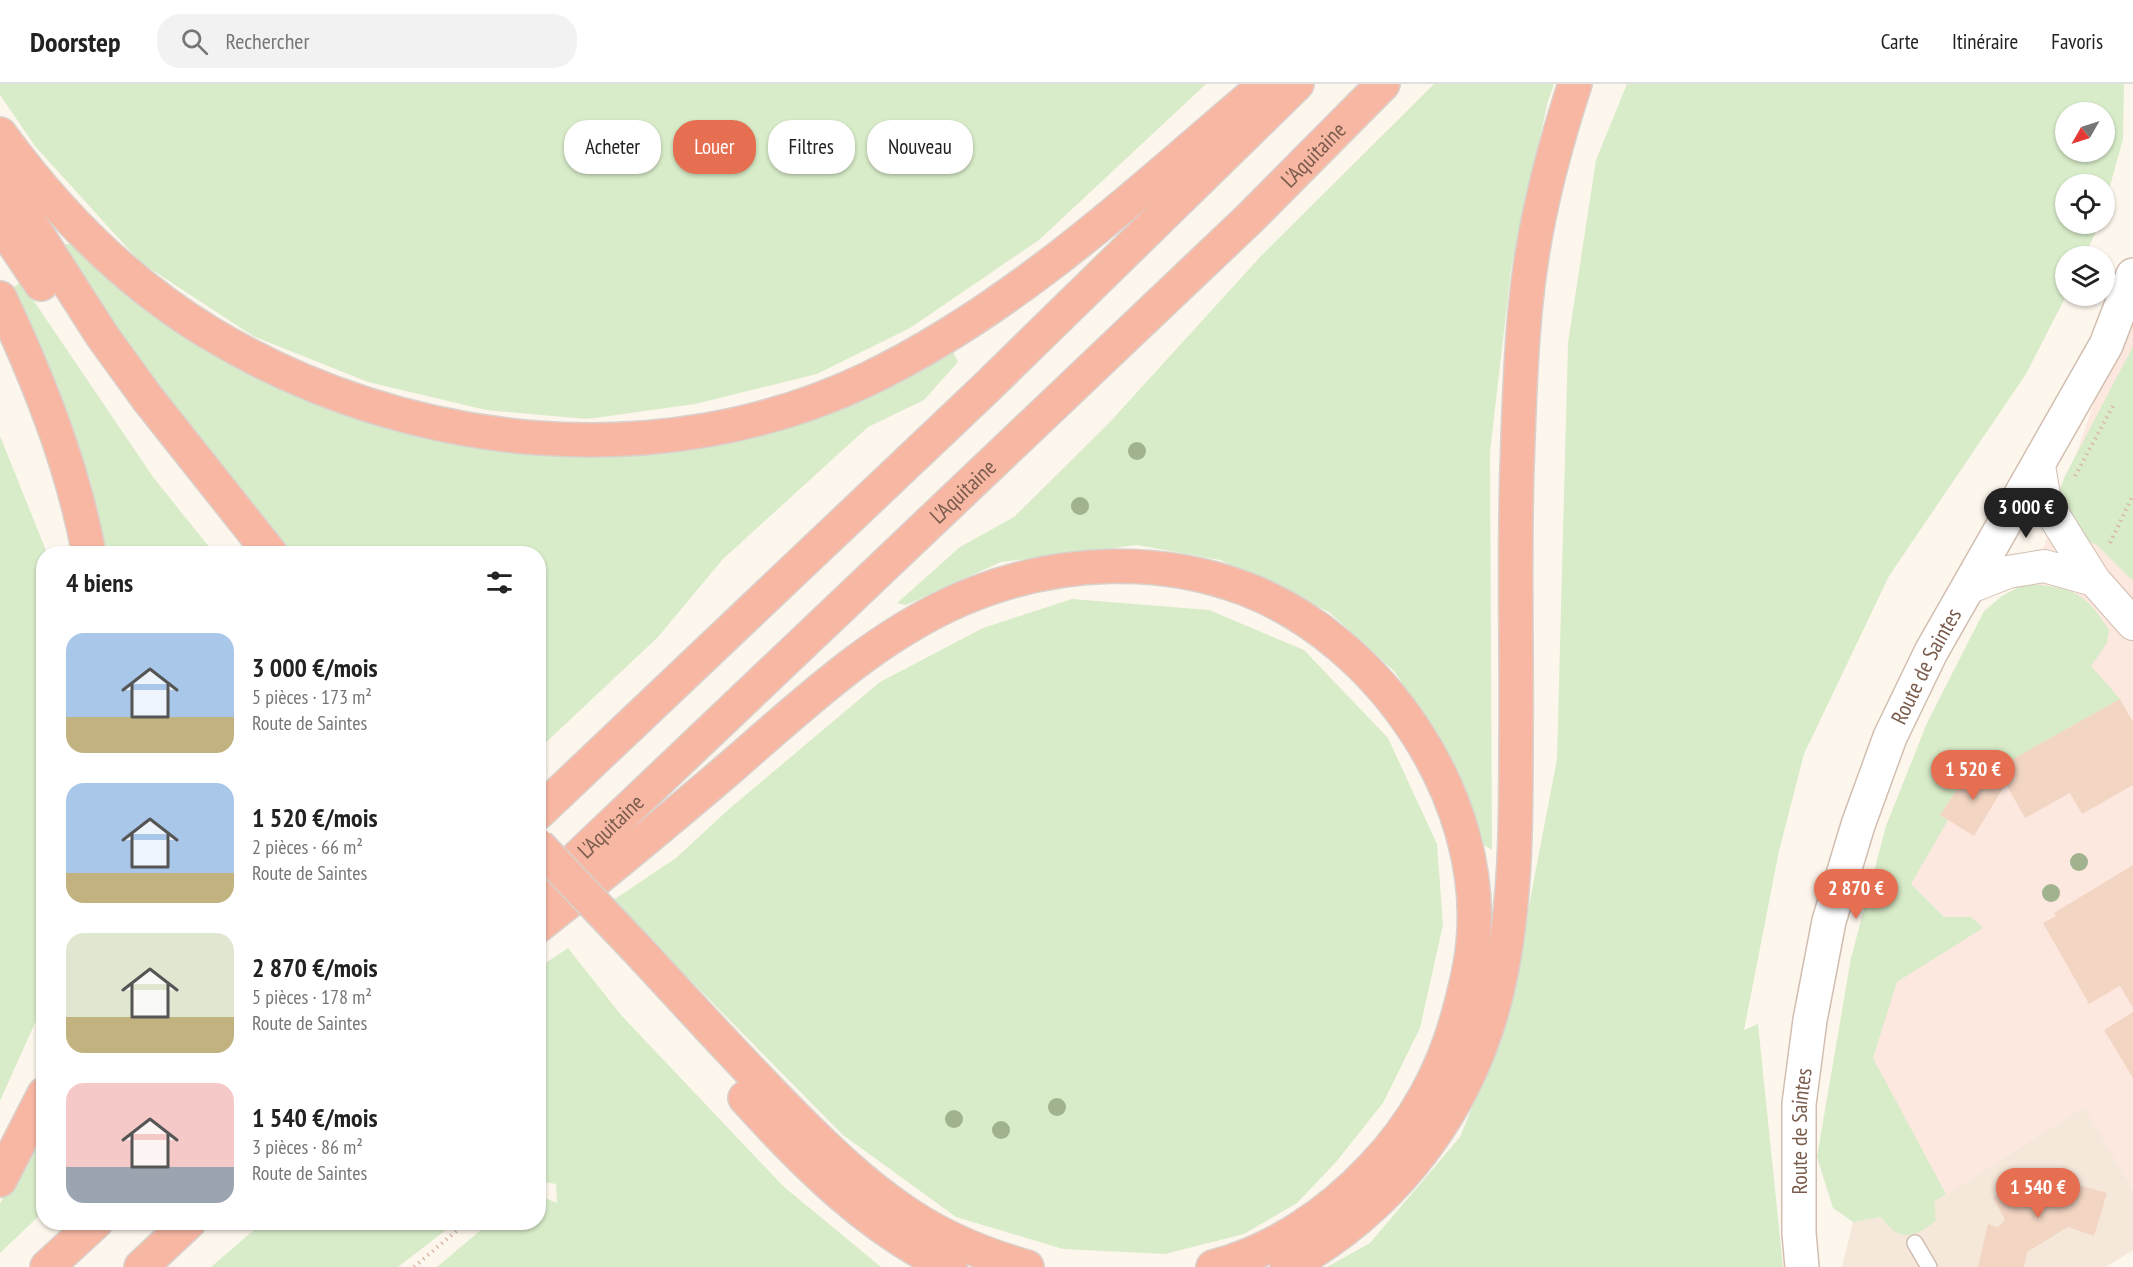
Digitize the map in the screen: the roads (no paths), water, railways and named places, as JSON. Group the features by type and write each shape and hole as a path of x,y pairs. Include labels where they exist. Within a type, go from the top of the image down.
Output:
{"highway":[{"path":"0,134 52,200 96,245 143,286 207,332 270,366 326,392 460,429 521,438 587,441 700,431 811,403 868,379 977,318 1017,290 1266,84"},
{"path":"546,805 976,397 1297,84"},
{"name":"L'Aquitaine","path":"546,887 1242,226 1383,84"},
{"path":"1287,1267 1345,1231 1400,1181 1426,1148 1476,1056 1499,981 1510,916 1516,823 1517,471 1526,300 1542,208 1561,128 1575,84"},
{"path":"0,176 103,338 161,416 265,546"},
{"path":"0,223 112,385 238,546"},
{"path":"0,298 22,346 62,451 84,524 88,546"},
{"path":"546,921 632,852 821,689 918,619 974,594 1014,580 1062,571 1098,566 1151,566 1225,582 1247,589 1281,606 1318,628 1374,678 1406,718 1435,764 1453,807 1467,855 1473,894 1473,942 1465,992 1453,1035 1432,1084 1404,1132 1355,1186 1321,1214 1270,1245 1213,1267"},
{"path":"546,855 749,1102 823,1178 886,1230 916,1250 950,1267"},
{"path":"546,882 628,955 843,1164 898,1208 958,1243 1027,1267"},
{"path":"0,1180 36,1110"},
{"path":"47,1267 87,1230"},
{"path":"141,1267 180,1230"}],"street":[{"name":"Route de Saintes","path":"1802,1267 1799,1233 1799,1104 1810,1020 1829,921 1890,736 1931,652 2106,345 2133,275"},
{"path":"2039,466 2043,495 2054,516 2094,580 2133,624"},
{"path":"1970,587 2008,572 2044,566 2094,580"}],"lane":[{"path":"1915,1243 1929,1267"}]}
